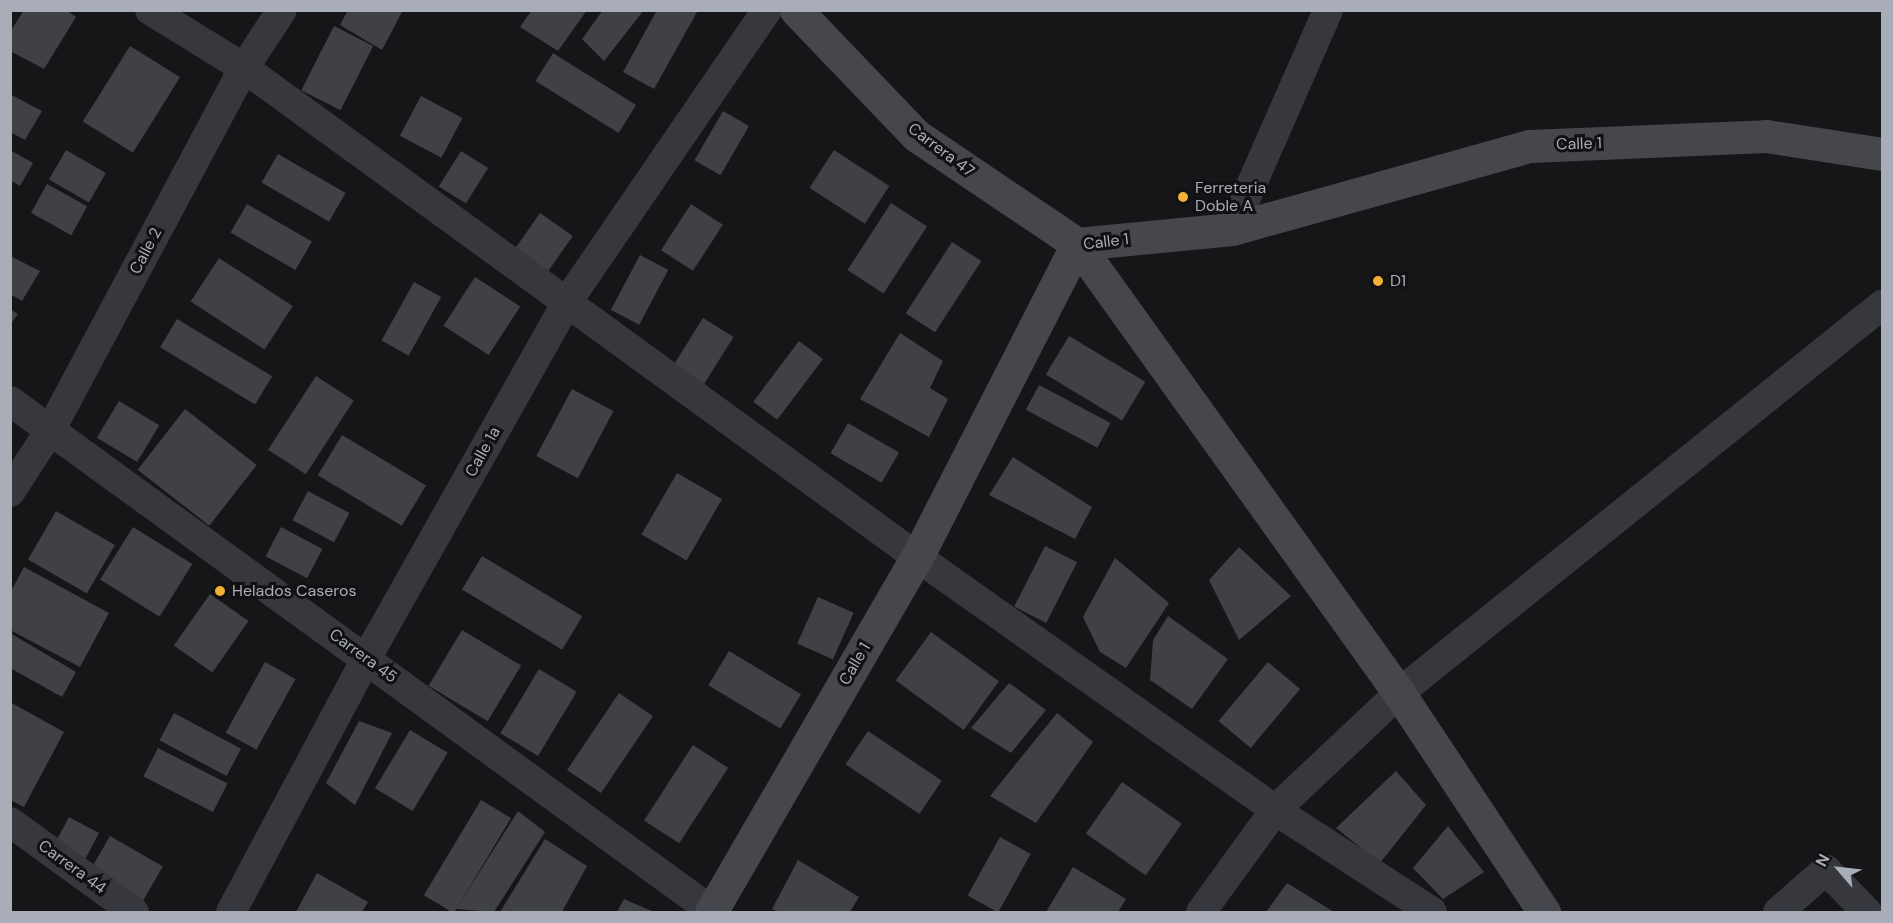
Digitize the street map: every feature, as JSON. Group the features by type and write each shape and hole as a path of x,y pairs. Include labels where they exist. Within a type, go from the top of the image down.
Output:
{"main road":[{"name":"Carrera 47","path":"796,10 916,136 1077,244"},
{"name":"Calle 1","path":"712,912 916,557 1077,244 1232,229 1530,146 1766,136 1882,154"},
{"path":"1077,244 1399,693 1544,912"}],"street":[{"path":"150,10 244,68 916,557 1275,810 1432,912"},
{"name":"Calle 2","path":"10,492 51,429 244,68 282,10"},
{"name":"Calle 1a","path":"231,912 366,659 567,302 767,10"},
{"path":"1232,229 1328,10"},
{"path":"1201,912 1275,810 1399,693 1882,305"},
{"name":"Carrera 45","path":"10,401 712,912"},
{"name":"Carrera 44","path":"10,822 134,912"},
{"path":"1778,912 1826,870 1867,912"}],"building":[{"path":"24,10 66,10 76,17 44,69 10,51 10,32"},
{"path":"348,10 403,10 382,50 340,25"},
{"path":"532,10 587,10 558,51 520,27"},
{"path":"603,10 644,10 604,61 582,39"},
{"path":"657,10 697,12 654,89 623,72"},
{"path":"334,26 373,46 341,110 301,90"},
{"path":"130,46 180,77 133,153 83,121"},
{"path":"553,53 636,105 619,133 536,81"},
{"path":"10,94 42,111 25,140 10,132"},
{"path":"421,96 462,118 441,158 400,136"},
{"path":"723,111 749,126 720,175 694,160"},
{"path":"10,150 33,163 20,186 10,180"},
{"path":"66,150 106,173 89,202 49,179"},
{"path":"834,150 889,186 865,224 809,188"},
{"path":"461,151 488,168 466,204 439,187"},
{"path":"278,154 346,193 329,222 262,183"},
{"path":"47,184 87,206 71,235 31,213"},
{"path":"891,203 927,226 883,294 847,270"},
{"path":"247,204 312,242 295,270 230,233"},
{"path":"691,204 723,225 693,271 661,250"},
{"path":"540,213 573,236 546,274 513,252"},
{"path":"952,242 981,261 935,332 906,313"},
{"path":"640,255 668,270 639,325 611,310"},
{"path":"10,256 40,271 22,301 10,294"},
{"path":"219,258 293,306 264,350 191,302"},
{"path":"475,277 520,306 489,355 443,326"},
{"path":"414,282 441,297 409,356 382,341"},
{"path":"10,309 18,314 10,325"},
{"path":"703,318 734,337 702,387 672,368"},
{"path":"177,319 272,376 255,404 160,347"},
{"path":"900,333 943,361 930,388 948,399 929,437 860,399"},
{"path":"1069,336 1145,382 1122,420 1046,375"},
{"path":"799,341 823,359 777,420 753,402"},
{"path":"316,376 354,401 306,474 268,450"},
{"path":"1039,385 1111,423 1097,448 1026,410"},
{"path":"572,389 613,411 578,478 536,456"},
{"path":"119,401 159,425 137,462 97,438"},
{"path":"185,409 257,465 209,526 138,470"},
{"path":"848,423 899,452 882,483 830,453"},
{"path":"342,435 426,485 402,526 318,475"},
{"path":"1013,457 1092,507 1075,539 989,495"},
{"path":"677,473 722,499 687,560 642,534"},
{"path":"308,491 349,513 334,542 293,520"},
{"path":"56,511 115,545 87,593 28,559"},
{"path":"133,527 192,564 160,617 100,580"},
{"path":"281,527 322,549 307,578 266,556"},
{"path":"1045,546 1077,562 1046,623 1014,607"},
{"path":"1239,547 1291,596 1239,640 1209,580"},
{"path":"482,556 582,616 562,650 462,589"},
{"path":"1115,558 1169,603 1126,668 1100,652 1083,617"},
{"path":"24,567 109,613 80,667 10,630 10,593"},
{"path":"210,594 249,621 212,673 174,646"},
{"path":"818,597 854,613 833,659 797,644"},
{"path":"1168,616 1228,659 1192,709 1150,680 1153,640"},
{"path":"462,630 521,666 488,721 429,686"},
{"path":"931,632 999,681 964,730 896,681"},
{"path":"10,633 76,672 62,697 10,668"},
{"path":"729,651 801,694 780,729 708,685"},
{"path":"265,662 296,679 256,750 226,733"},
{"path":"1268,662 1300,689 1251,748 1219,721"},
{"path":"539,669 577,692 538,756 500,733"},
{"path":"1009,683 1046,710 1011,753 971,728"},
{"path":"619,693 653,716 601,793 567,770"},
{"path":"10,702 64,732 24,807 10,800"},
{"path":"174,713 241,749 227,776 159,740"},
{"path":"1057,713 1093,742 1036,823 990,796"},
{"path":"359,721 392,733 355,805 326,783"},
{"path":"410,730 448,753 413,811 375,788"},
{"path":"868,731 942,781 919,814 846,764"},
{"path":"693,745 728,768 679,843 644,820"},
{"path":"158,748 227,783 213,812 143,777"},
{"path":"1396,771 1426,805 1380,863 1336,828"},
{"path":"1122,782 1182,824 1146,875 1086,834"},
{"path":"481,800 511,818 455,912 424,895"},
{"path":"518,811 545,832 494,912 456,909"},
{"path":"69,817 99,833 84,861 54,845"},
{"path":"1448,826 1484,872 1443,899 1413,868"},
{"path":"110,836 163,866 142,902 90,872"},
{"path":"1000,837 1031,854 998,912 968,896"},
{"path":"545,839 587,866 562,912 500,912"},
{"path":"798,860 859,897 850,912 779,912 772,909"},
{"path":"1073,867 1126,899 1118,912 1046,912"},
{"path":"317,873 368,902 362,912 296,912"},
{"path":"1287,883 1334,912 1266,912"},
{"path":"624,899 654,912 617,912"}],"place":[{"name":"Ferreteria Doble A","path":"1183,197"},
{"name":"D1","path":"1378,281"},
{"name":"Helados Caseros","path":"220,591"}]}
